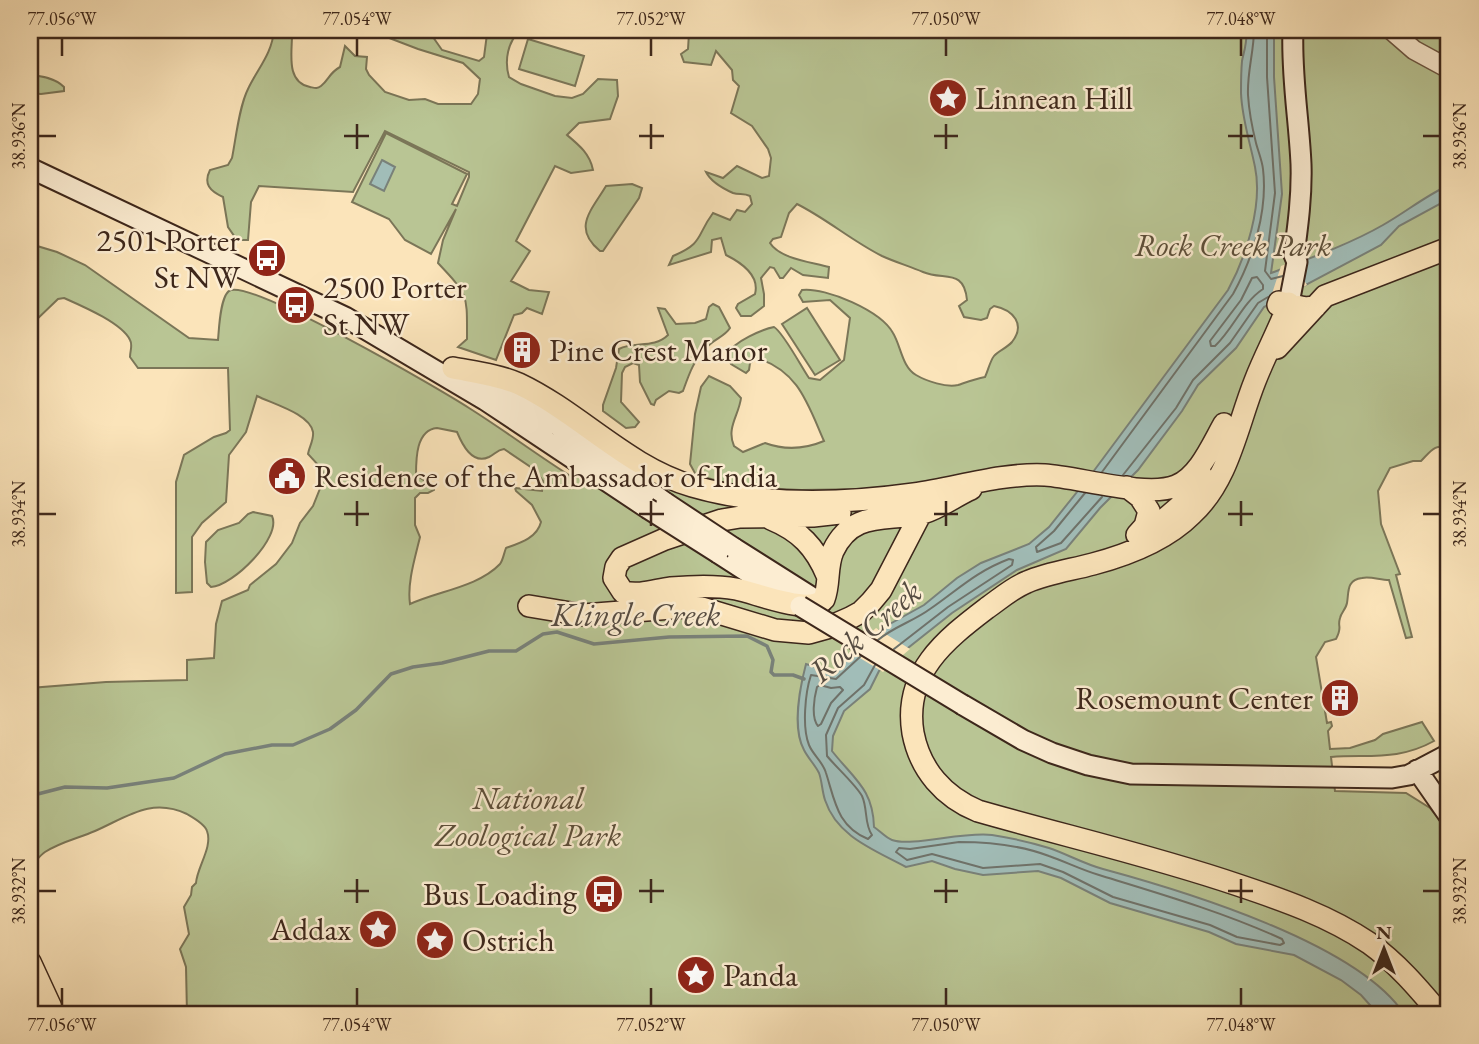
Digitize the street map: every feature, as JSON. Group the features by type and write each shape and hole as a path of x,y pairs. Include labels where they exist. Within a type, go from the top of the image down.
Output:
{"main road":[{"path":"1051,574 1089,553 1177,519 1204,502 1220,476 1297,262 1294,255 1301,176 1293,82 1293,30"},
{"path":"30,168 345,317 657,505 799,600 965,701 1023,740 1052,753 1088,765 1131,774 1392,778 1409,775 1449,754"},
{"path":"1285,300 1305,309 1449,248"},
{"path":"1285,300 1196,484 1177,519 1164,535 1097,563 1020,585 951,636 935,652 923,672 913,702 914,733 923,763 940,786 954,798 978,811 1186,868 1275,898 1323,918 1358,936 1380,952 1407,976 1440,1014"},
{"path":"1249,395 1282,342 1320,301"},
{"path":"345,317 371,326 536,412 657,505"},
{"path":"453,368 517,383 568,413 650,469 693,486 782,500 917,500"},
{"path":"917,500 850,528 834,550 827,576 826,596 799,600 715,587 674,588 636,595 624,592 614,578 614,572 622,558 665,539 731,518 829,514 917,500 989,480 1028,475 1168,489 1182,484 1199,467 1224,425"},
{"path":"1127,487 1150,496 1177,519"},
{"path":"1127,487 1140,498 1149,511 1145,526 1137,535"},
{"path":"528,607 583,615 662,608 702,608 775,630 809,633 850,618 871,602 885,582 917,500"},
{"path":"768,518 785,525 808,542 819,557 827,576"},
{"path":"1417,770 1449,816"},
{"path":"30,962 54,1014"}],"street":[{"path":"1391,30 1414,50 1449,69"}],"green space":[{"path":"274,30 292,30 293,72 302,84 315,88 321,86 340,67 345,46 355,56 367,57 366,69 369,75 385,92 409,100 425,99 438,104 471,104 478,94 480,79 463,63 418,49 376,33 375,30 428,30 442,50 479,61 484,57 487,34 478,30 520,30 510,46 507,64 509,77 521,84 555,96 572,98 583,94 598,79 617,80 618,96 610,119 579,123 567,135 587,155 593,170 571,173 555,166 516,241 530,251 511,281 529,290 549,292 542,314 527,308 514,315 496,360 458,347 467,339 466,304 456,282 438,263 443,240 456,209 431,254 405,240 389,219 352,202 386,133 467,174 452,204 457,206 469,172 385,131 353,192 259,186 251,202 248,240 237,240 228,227 223,197 214,192 207,179 210,170 228,165 232,158 245,96 268,54"},
{"path":"683,30 1449,30 1449,449 1437,447 1421,461 1390,468 1378,491 1381,524 1400,574 1396,575 1412,637 1406,638 1389,580 1368,577 1357,579 1349,587 1336,639 1325,642 1316,657 1327,723 1331,722 1332,726 1328,731 1330,749 1350,748 1422,722 1434,741 1396,754 1331,757 1335,791 1406,793 1430,808 1449,832 1449,1014 187,1014 186,967 180,949 189,934 184,907 196,883 208,844 207,831 202,824 174,809 151,808 63,843 43,854 30,866 30,688 106,682 187,680 187,660 214,658 216,624 222,601 248,590 250,585 276,564 292,543 300,523 313,506 325,476 308,454 313,432 305,420 257,396 246,432 229,455 226,502 202,523 192,537 192,592 176,593 176,482 184,455 230,430 228,368 138,368 130,357 130,340 119,327 64,298 58,299 30,326 30,254 37,246 85,265 189,338 218,340 221,312 227,293 231,290 247,292 310,319 422,380 482,416 572,477 585,436 728,501 864,489 741,487 696,475 690,464 695,414 701,387 709,376 730,386 741,398 731,433 734,446 743,452 765,443 794,448 824,441 807,402 783,371 757,358 750,363 746,373 731,364 729,357 732,349 742,340 774,327 809,378 820,380 844,360 850,318 830,300 803,302 799,295 802,290 838,296 877,317 893,333 908,367 920,377 953,386 985,377 994,356 1010,344 1016,335 1018,329 1012,314 994,306 987,318 981,320 964,317 959,306 967,300 962,283 957,279 931,274 882,256 797,204 789,213 781,237 770,243 781,253 829,267 828,278 803,275 791,268 780,278 774,268 770,267 761,278 764,306 751,316 741,316 736,308 755,294 755,281 743,265 726,255 721,238 712,240 711,252 669,265 673,256 695,243 713,213 730,220 737,210 745,212 752,204 750,196 733,193 714,182 706,172 723,178 737,166 762,178 769,176 771,158 752,126 731,113 739,86 733,80 732,70 716,51 711,65 684,62 681,54 688,49 689,33","holes":["437,428 457,432 473,456 483,459 504,449 535,470 543,481 542,491 515,488 532,505 541,522 532,536 506,548 501,562 491,572 469,583 410,604 411,579 420,537 415,525 415,498 420,493 434,490 434,487 416,475 419,446 430,430"]},
{"path":"528,39 584,56 575,86 519,69"},
{"path":"30,75 52,80 64,87 64,91 30,93"},
{"path":"632,184 642,188 639,198 603,251 600,251 587,235 590,211 606,186"},
{"path":"713,304 719,307 730,328 699,356 683,391 669,391 656,400 654,405 651,404 640,382 639,365 633,363 625,367 622,373 621,402 639,422 635,427 626,428 603,411 619,349 657,342 668,335 658,308 665,309 676,324 695,323 706,319 709,307"},
{"path":"807,308 840,360 815,375 782,324"},
{"path":"253,512 272,516 270,536 243,570 220,585 211,587 207,583 206,542 218,530 239,523"}],"water":[{"path":"1246,30 1274,30 1274,77 1282,194 1271,273 1370,232 1449,185 1449,199 1399,226 1381,245 1264,307 1236,348 1198,385 1138,470 1100,508 1066,549 1017,570 952,613 879,671 870,689 844,711 833,736 832,751 866,794 874,827 890,839 912,842 967,835 992,835 1049,848 1096,867 1178,891 1266,923 1349,964 1381,988 1404,1014 1378,1014 1361,995 1341,980 1294,955 1236,944 1209,932 1110,903 1061,878 1038,871 983,875 932,861 906,867 858,841 838,824 825,800 819,773 804,750 798,731 800,696 806,664 833,672 879,630 924,605 957,578 981,563 1029,544 1049,527 1228,290 1247,247 1257,198 1255,167 1241,93"},
{"path":"382,160 395,167 384,191 370,184"}],"pier":[{"path":"1304,257 1302,277 1307,285 1268,306 1281,266"},
{"path":"876,628 910,649 883,672 850,652"}],"waterway":[{"name":"Klingle Creek","path":"30,796 65,787 107,788 174,778 225,754 272,745 293,745 330,729 356,710 391,674 489,651 516,651 543,634 557,632 594,644 669,637 747,636 767,646 773,660 771,672 774,675 793,675 804,679"}],"place":[{"name":"Linnean Hill","path":"948,98"},
{"name":"2501 Porter St NW","path":"267,258"},
{"name":"2500 Porter St NW","path":"296,305"},
{"name":"Pine Crest Manor","path":"522,350"},
{"name":"Residence of the Ambassador of India","path":"287,476"},
{"name":"Rosemount Center","path":"1340,698"},
{"name":"Bus Loading","path":"604,894"},
{"name":"Addax","path":"378,929"},
{"name":"Ostrich","path":"435,940"},
{"name":"Panda","path":"696,975"}],"park label":[{"name":"Rock Creek Park","path":"1233,245"},
{"name":"National Zoological Park","path":"528,816"}],"water label":[{"name":"Rock Creek","path":"865,631"}]}
